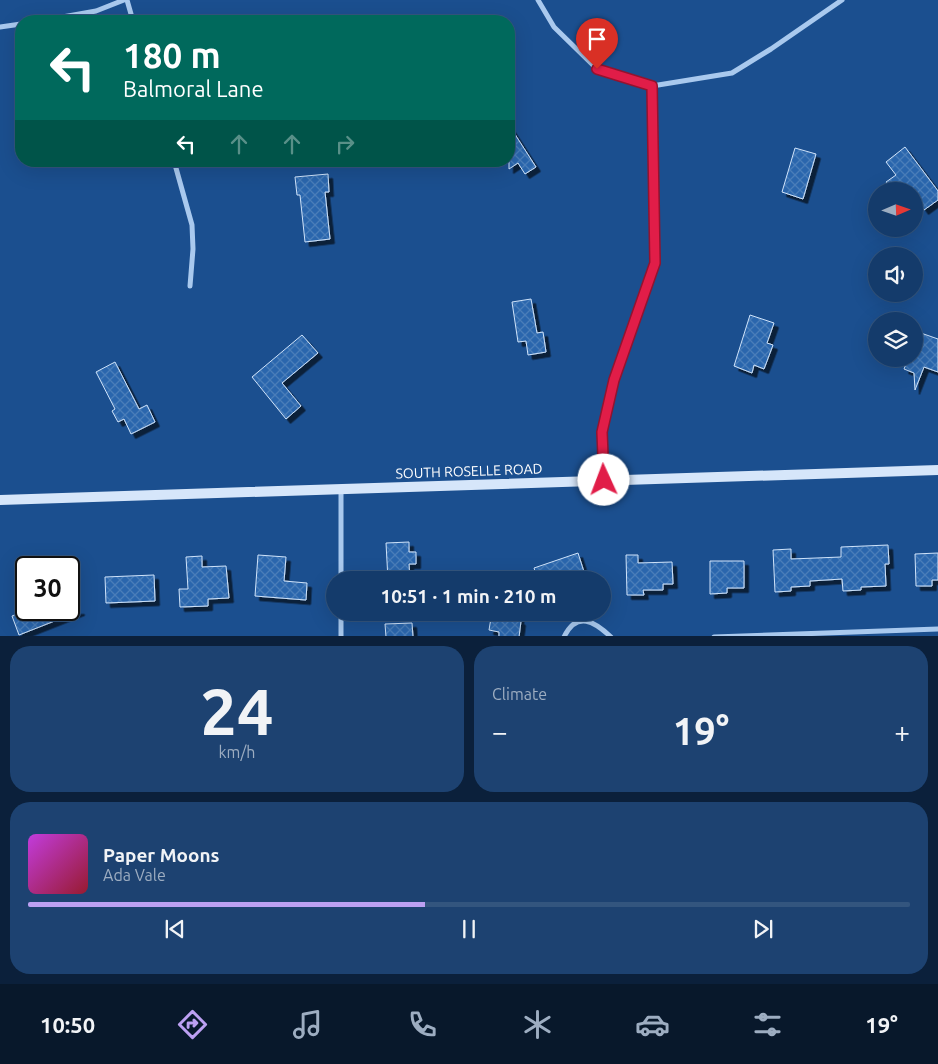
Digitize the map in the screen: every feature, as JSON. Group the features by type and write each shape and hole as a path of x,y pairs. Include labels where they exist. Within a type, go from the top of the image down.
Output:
{"main road":[{"name":"SOUTH ROSELLE ROAD","path":"0,500 938,470"}],"street":[{"path":"74,15 96,11 125,0 131,15"},
{"path":"538,0 554,27 597,69 652,86 732,73 771,49 842,0"},
{"path":"0,27 15,25"},
{"path":"604,480 602,432 614,380 655,263 652,86"},
{"path":"176,167 192,226 193,249 190,286"},
{"path":"340,489 341,571"},
{"path":"341,621 341,636"},
{"path":"564,636 568,628 577,622 587,621 598,625 611,636"},
{"path":"714,636 938,629"}],"building":[{"path":"515,134 536,167 525,174 518,163 515,165"},
{"path":"905,147 938,191 938,200 924,210 923,182 886,182 896,175 886,162"},
{"path":"795,148 816,154 803,199 782,192"},
{"path":"328,174 329,192 325,192 330,239 305,242 300,195 297,195 295,177"},
{"path":"531,299 537,333 543,332 546,352 528,355 526,341 518,342 512,302"},
{"path":"750,315 774,323 767,343 773,345 764,369 754,365 752,373 734,366"},
{"path":"923,334 938,339 938,372 924,367 915,390 914,373 904,369 905,367 923,367"},
{"path":"302,335 318,353 282,383 301,406 286,419 252,377"},
{"path":"115,362 139,409 147,405 155,422 131,434 124,419 118,422 112,411 115,409 96,372"},
{"path":"409,542 409,552 416,552 416,564 409,564 409,571 388,571 386,543"},
{"path":"888,545 889,564 885,564 886,586 861,587 861,590 843,591 842,579 810,581 810,586 791,587 791,591 775,592 773,550 791,549 791,559 841,557 841,547"},
{"path":"578,553 584,571 535,571 534,568"},
{"path":"938,553 938,580 932,580 932,586 916,586 915,554"},
{"path":"258,555 286,557 284,581 307,583 306,600 255,596"},
{"path":"626,555 638,555 638,563 672,562 673,584 663,584 663,590 643,590 644,595 627,595"},
{"path":"202,556 202,567 226,566 229,598 208,599 208,606 180,607 179,589 188,589 186,557"},
{"path":"710,561 744,561 744,588 727,588 727,593 710,594"},
{"path":"154,575 155,601 106,603 105,577"},
{"path":"15,615 15,621 55,621 19,635 12,616"},
{"path":"490,621 521,621 519,636 499,636 499,632 489,630"},
{"path":"412,623 413,636 386,636 385,624"}],"route":[{"path":"597,69 652,86 655,263 614,380 602,432 604,480"}]}
